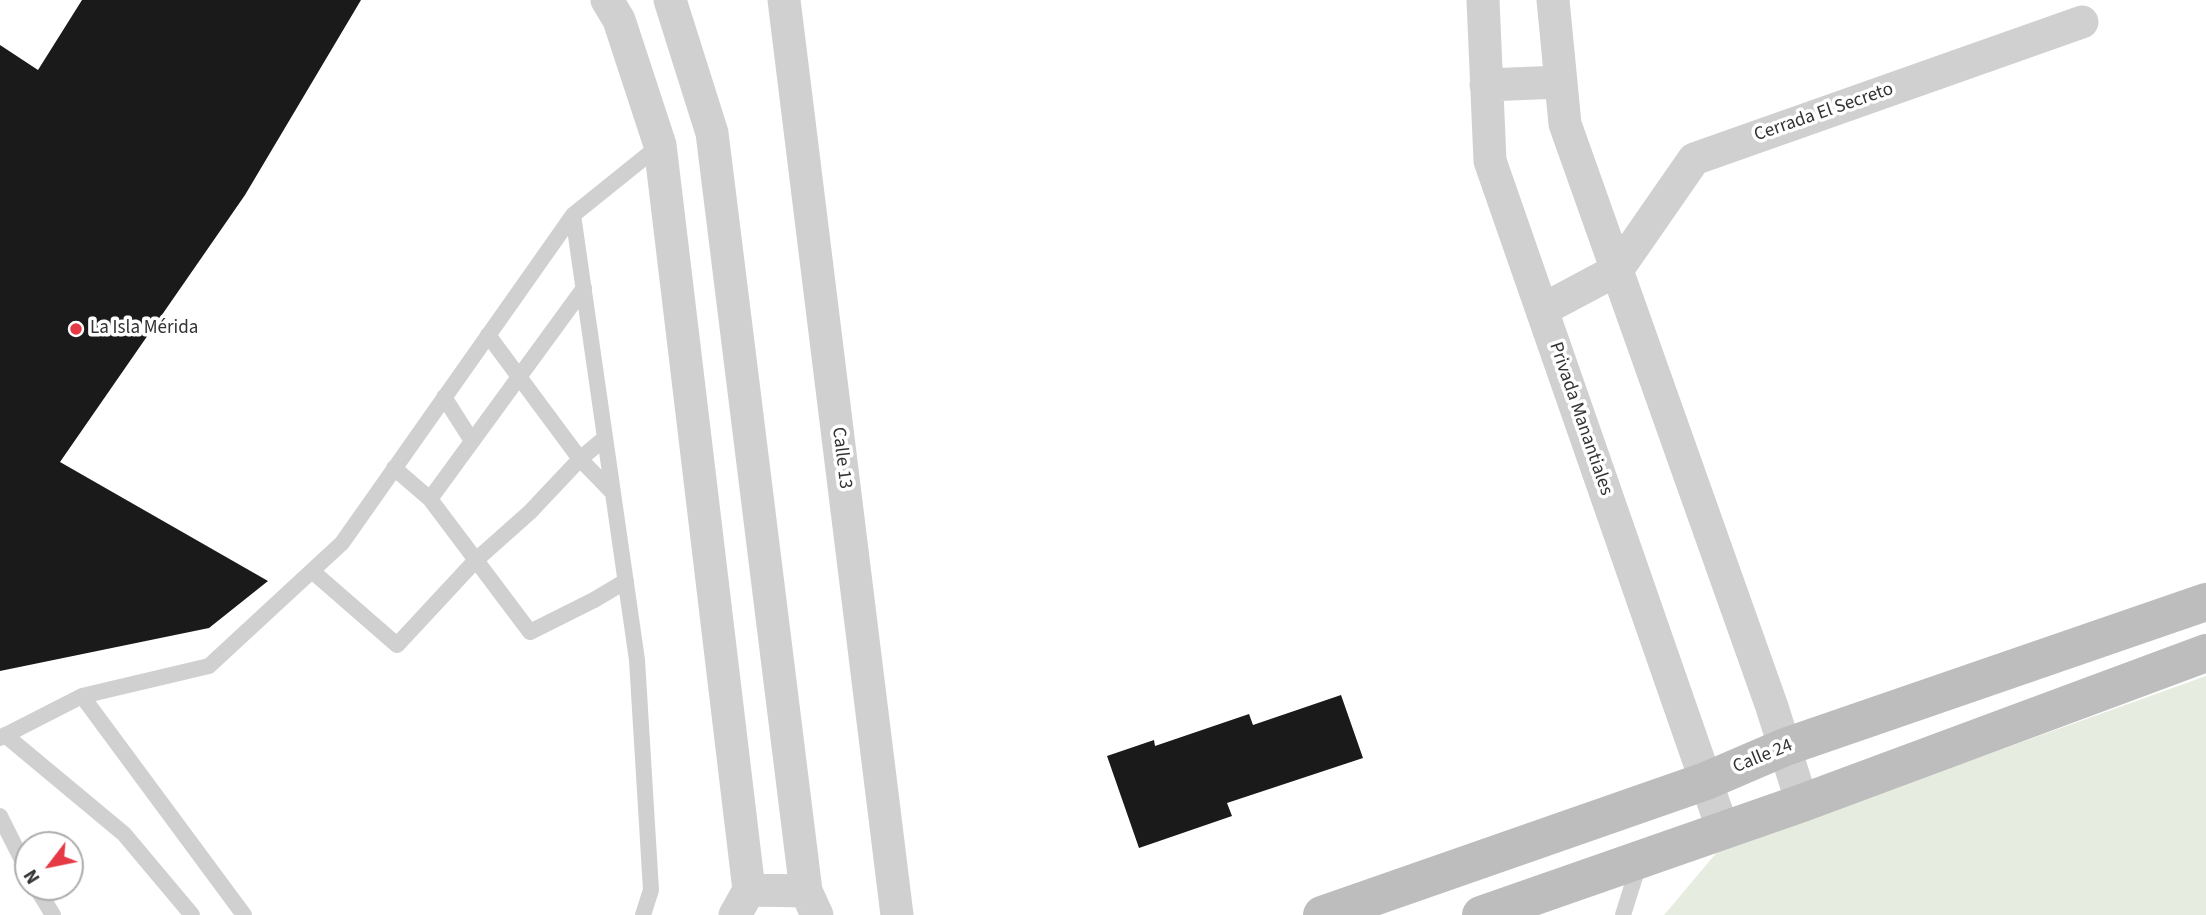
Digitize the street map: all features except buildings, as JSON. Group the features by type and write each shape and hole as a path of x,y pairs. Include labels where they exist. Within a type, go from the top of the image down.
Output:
{"main road":[{"name":"Calle 24","path":"1322,915 1706,781 1785,747 2206,602"},
{"path":"1485,914 1802,803 2206,653"}],"street":[{"path":"607,0 620,19 660,145 742,903 811,903 712,133 670,0"},
{"name":"Calle 13","path":"784,0 897,915"},
{"name":"Privada Manantiales","path":"1483,0 1490,161 1723,830"},
{"path":"1553,0 1565,124 1785,747 1802,803"},
{"name":"Cerrada El Secreto","path":"1617,270 1694,159 2082,22"},
{"path":"1486,85 1561,82"},
{"path":"1542,310 1617,270"}],"lane":[{"path":"192,915 124,834 3,737 82,696 209,666 342,543 573,215 660,145"},
{"path":"573,215 637,660 651,890 643,915"},
{"path":"430,499 584,288"},
{"path":"488,335 580,459 613,493"},
{"path":"444,397 472,441"},
{"path":"312,570 397,645 476,561 605,438"},
{"path":"394,468 430,499 530,632 626,581"},
{"path":"82,696 244,915"},
{"path":"0,816 14,844"},
{"path":"1623,915 1640,859"}],"shaded area":[{"path":"2206,676 2206,915 1664,915 1718,851"}],"place":[{"name":"La Isla Mérida","path":"76,329"}]}
